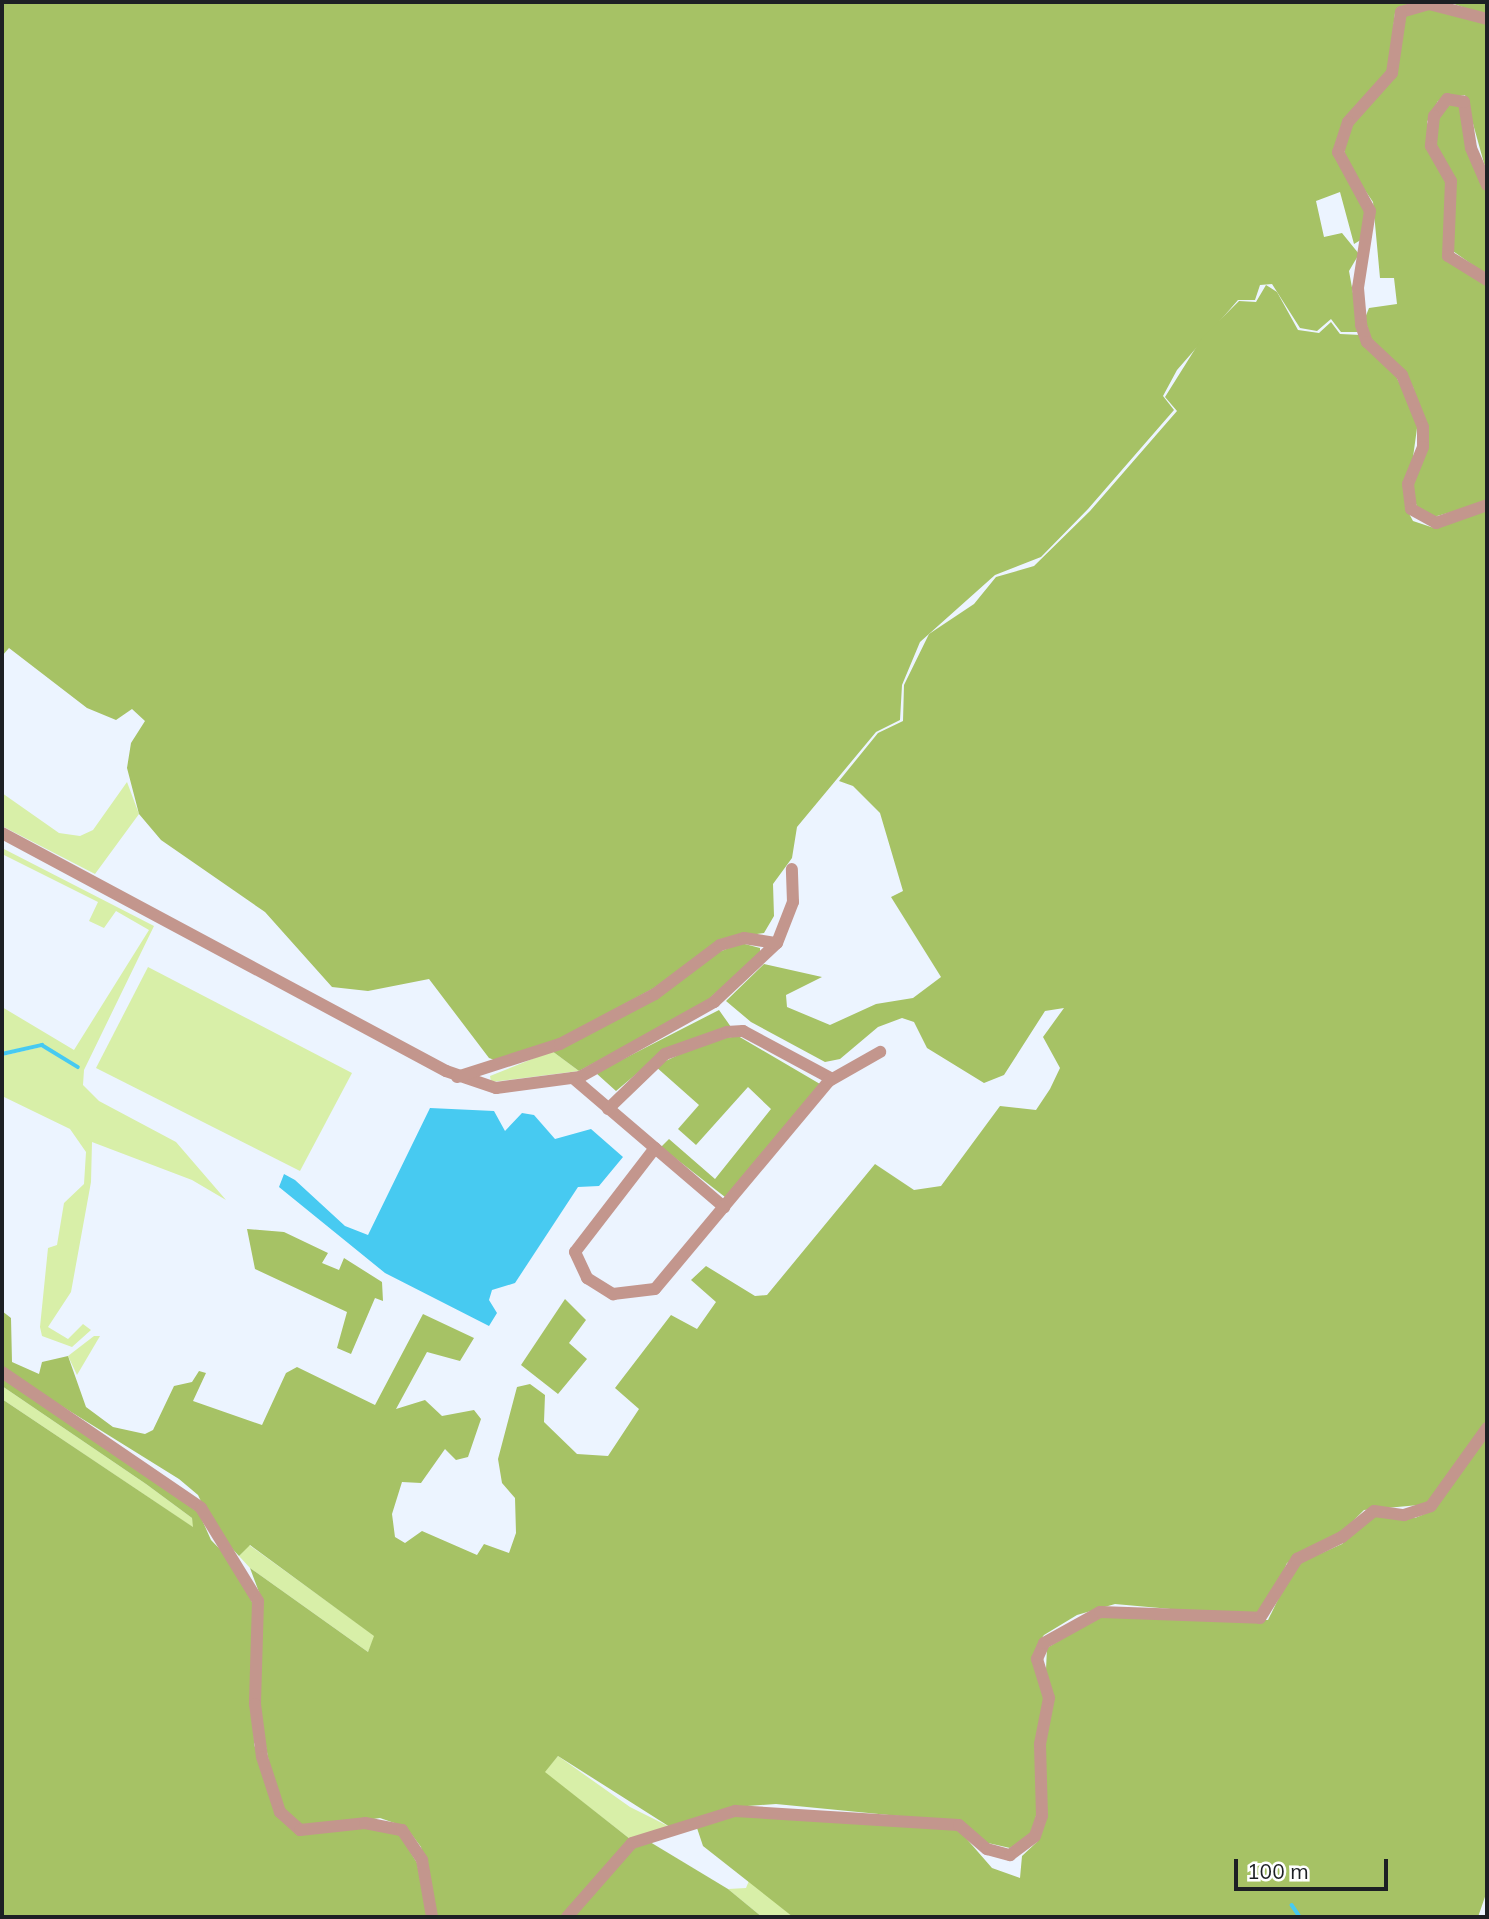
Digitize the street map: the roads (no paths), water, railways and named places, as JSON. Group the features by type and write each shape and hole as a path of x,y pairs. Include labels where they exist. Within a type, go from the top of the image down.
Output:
{"street":[{"path":"1487,19 1429,4 1401,12 1392,73 1348,122 1338,152 1370,211 1358,288 1361,325 1367,342 1402,375 1423,427 1423,447 1408,484 1410,509 1436,523 1487,505"},
{"path":"1487,184 1471,148 1464,102 1447,99 1434,116 1431,146 1451,181 1448,257 1487,280"},
{"path":"2,833 457,1077 496,1088 573,1078 714,1002 777,943 791,911 793,869"},
{"path":"457,1077 529,1058 593,1028 655,994 720,944 744,938 777,943"},
{"path":"608,1109 665,1054 727,1032 743,1031 832,1079"},
{"path":"655,1148 577,1245 576,1263 587,1278 613,1294 655,1289 832,1079 880,1052"},
{"path":"573,1078 724,1207"},
{"path":"2,1372 201,1508 258,1601 255,1704 262,1757 280,1812 300,1830 365,1822 402,1830 422,1860 432,1917"},
{"path":"567,1917 632,1843 735,1811 958,1825 987,1849 1010,1855 1035,1836 1042,1816 1040,1744 1049,1698 1037,1659 1044,1643 1100,1612 1261,1618 1297,1559 1342,1537 1374,1511 1404,1515 1431,1506 1487,1428"}],"water":[{"path":"430,1108 494,1111 505,1131 522,1113 534,1115 555,1139 591,1129 623,1157 599,1186 578,1187 515,1283 492,1290 489,1300 497,1313 489,1326 385,1273 279,1187 284,1174 295,1180 345,1226 368,1235"}],"waterway":[{"path":"2,1054 42,1045 78,1067"},
{"path":"1292,1905 1300,1917"}]}
